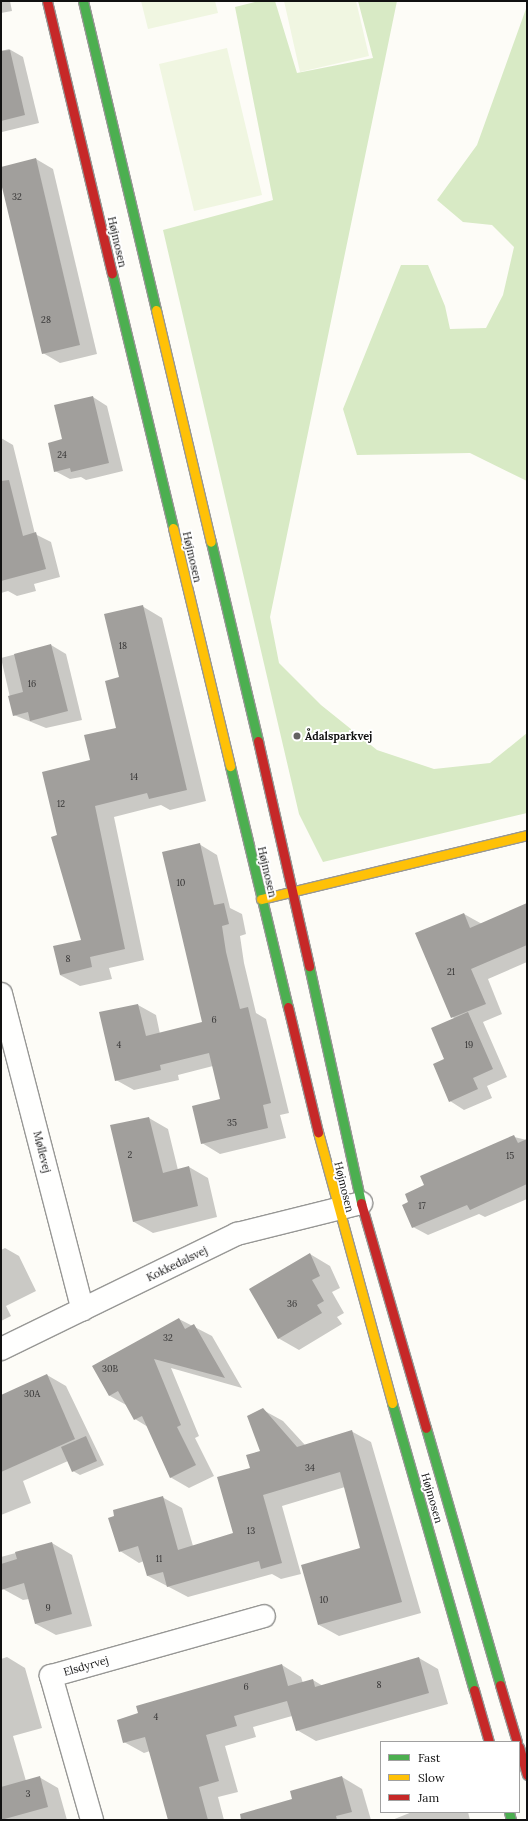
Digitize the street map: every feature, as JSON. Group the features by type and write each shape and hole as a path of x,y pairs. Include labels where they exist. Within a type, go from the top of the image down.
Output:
{"street":[{"name":"Højmosen","path":"47,1 336,1208 489,1741"},
{"name":"Højmosen","path":"84,1 293,891 361,1203 518,1741"},
{"path":"261,899 527,835"},
{"name":"Møllevej","path":"1,994 83,1310"},
{"name":"Kokkedalsvej","path":"1,1349 237,1234 336,1208 361,1203"},
{"name":"Elsdyrvej","path":"92,1820 51,1676 264,1616"},
{"path":"520,1750 527,1775"}],"green space":[{"path":"141,1 215,1 218,13 148,29"},
{"path":"259,1 275,1 297,73 373,58 358,1 397,1 270,617 279,663 321,705 377,750 434,769 490,763 527,733 527,813 323,862 299,814 163,230 273,200 235,7"},
{"path":"284,1 356,1 369,56 300,72"},
{"path":"527,6 527,481 470,453 357,455 343,409 401,265 428,265 445,306 450,329 486,328 503,295 514,247 492,225 463,222 437,200 477,145"},
{"path":"227,48 262,195 194,211 159,64"}],"building":[{"path":"10,50 25,115 1,121 1,51"},
{"path":"36,158 80,345 42,354 1,183 1,167"},
{"path":"93,396 109,463 71,472 70,468 54,472 48,443 62,439 54,405"},
{"path":"9,480 23,536 36,532 46,569 1,581 1,481"},
{"path":"143,605 187,790 149,799 147,793 95,806 125,949 90,957 92,967 60,975 53,946 81,940 51,837 57,835 42,772 90,760 84,735 116,728 105,681 119,677 104,614"},
{"path":"51,644 68,711 30,721 28,712 13,716 8,696 23,692 14,654"},
{"path":"200,843 214,905 224,903 229,924 222,926 226,952 240,1009 248,1007 271,1103 263,1105 268,1128 201,1144 192,1106 220,1099 209,1053 160,1065 161,1070 115,1081 99,1012 138,1004 146,1036 202,1022 162,852"},
{"path":"527,903 527,945 471,969 486,1004 451,1018 415,933 464,913 470,928"},
{"path":"468,1012 493,1069 473,1078 478,1089 449,1102 433,1064 444,1059 431,1028"},
{"path":"149,1117 163,1173 189,1166 198,1206 133,1222 110,1125"},
{"path":"514,1135 518,1143 527,1139 527,1184 470,1210 467,1205 412,1228 402,1205 408,1202 405,1194 424,1185 420,1176"},
{"path":"310,1253 320,1276 312,1280 324,1301 317,1305 322,1313 278,1339 249,1289"},
{"path":"179,1318 185,1329 194,1324 225,1378 154,1359 181,1425 177,1427 196,1465 170,1478 142,1416 134,1420 118,1391 109,1396 92,1366"},
{"path":"47,1374 75,1439 1,1472 1,1395"},
{"path":"263,1408 297,1447 352,1430 402,1602 318,1625 301,1565 360,1548 340,1472 263,1495 282,1563 261,1569 259,1561 167,1587 163,1572 147,1576 138,1546 119,1552 108,1518 114,1516 113,1510 163,1496 178,1550 233,1533 217,1477 250,1468 246,1455 260,1451 247,1416"},
{"path":"86,1436 97,1461 72,1472 61,1447"},
{"path":"52,1542 72,1614 35,1624 24,1583 1,1590 1,1564 17,1559 15,1552"},
{"path":"419,1657 429,1693 296,1731 287,1701 234,1716 237,1726 206,1735 219,1781 199,1787 208,1820 168,1820 145,1737 123,1743 117,1720 138,1713 136,1706 282,1664 288,1686 313,1679 315,1687"},
{"path":"40,1776 48,1807 1,1820 1,1787"},
{"path":"342,1776 352,1812 336,1816 337,1820 241,1820 240,1814 292,1799 290,1791"}],"traffic: fast":[{"path":"83,1 156,310"},
{"path":"112,273 173,528"},
{"path":"211,542 258,741"},
{"path":"230,766 288,1007"},
{"path":"309,966 361,1203"},
{"path":"392,1403 474,1690"},
{"path":"426,1428 500,1685"},
{"path":"509,1813 511,1820"}],"traffic: slow":[{"path":"156,310 211,542"},
{"path":"173,528 230,766"},
{"path":"261,899 527,835"},
{"path":"318,1132 392,1403"}],"traffic: jam":[{"path":"47,1 112,273"},
{"path":"258,741 309,966"},
{"path":"288,1007 318,1132"},
{"path":"361,1203 426,1428"},
{"path":"500,1685 517,1741"},
{"path":"474,1690 489,1741"},
{"path":"520,1750 527,1775"}],"place":[{"name":"Ådalsparkvej","path":"297,736"}]}
